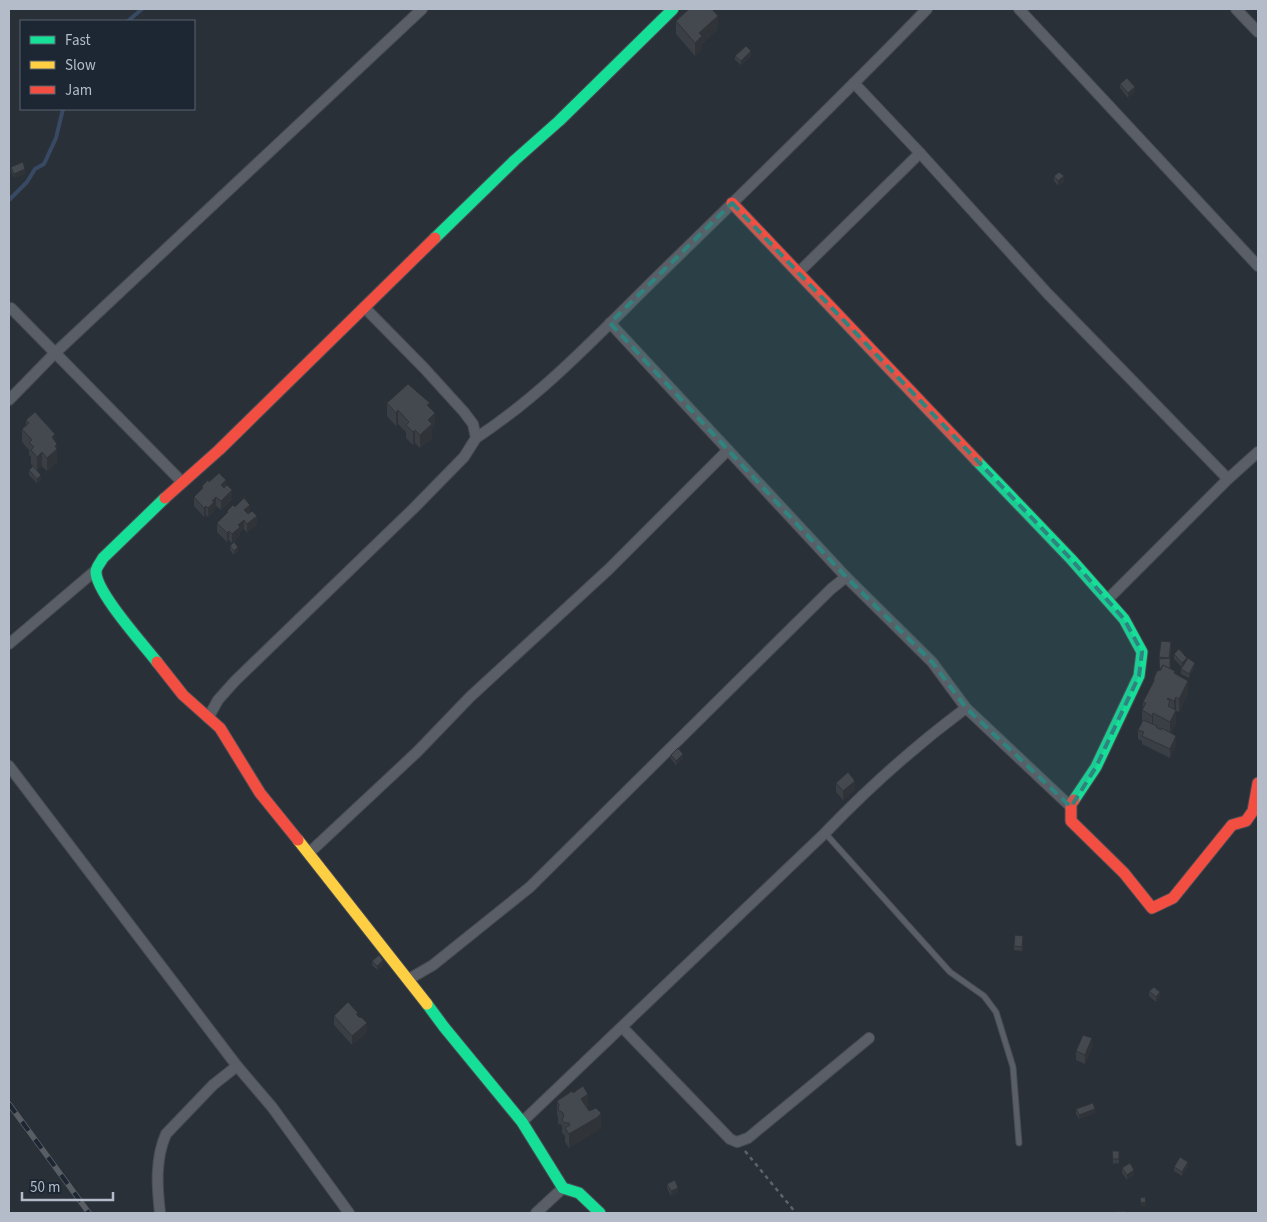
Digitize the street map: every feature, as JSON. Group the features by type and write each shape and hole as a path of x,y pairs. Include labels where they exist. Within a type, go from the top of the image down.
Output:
{"street":[{"path":"9,400 55,353 422,9"},
{"path":"9,644 96,570 103,558 182,482 219,450 514,160 559,121 674,9"},
{"path":"208,718 218,700 235,681 420,502 464,457 476,438 500,422 552,380 801,137 926,9"},
{"path":"1019,9 1258,266"},
{"path":"1236,9 1258,32"},
{"path":"854,83 1048,294 1228,479"},
{"path":"798,273 920,153"},
{"path":"732,203 1071,559 1124,619 1142,652 1139,676 1096,767 1071,806 1072,821 1124,873 1152,908 1160,906 1173,898 1232,825 1246,821 1253,811 1258,783"},
{"path":"11,308 182,482"},
{"path":"365,308 464,412 473,424 476,438"},
{"path":"610,323 846,577 932,662 966,708 1071,806"},
{"path":"309,853 417,752 470,697 609,569 728,450"},
{"path":"1107,600 1228,479 1258,452"},
{"path":"96,570 98,583 111,603 183,696 220,728 260,793 409,979 444,1027 522,1122 563,1188 579,1193 600,1213"},
{"path":"409,979 433,965 530,887 800,619 846,577"},
{"path":"522,1122 825,832 859,797 924,739 966,708"},
{"path":"9,766 237,1066 272,1108 349,1213"},
{"path":"622,1027 730,1139 737,1142 748,1138 869,1038"},
{"path":"160,1213 157,1171 161,1144 166,1134 213,1085 237,1066"},
{"path":"536,1213 563,1188"}],"lane":[{"path":"825,832 950,972 984,996 996,1012 1014,1067 1019,1143"}],"path":[{"path":"737,1142 796,1213"}],"highlighted area":[{"path":"732,203 1071,559 1124,619 1142,652 1139,676 1096,767 1071,807 966,708 932,662 846,577 610,323"}],"building":[{"path":"689,9 712,9 718,16 699,33 702,36 695,43 676,21"},
{"path":"746,46 751,51 741,61 735,56"},
{"path":"1127,78 1135,87 1128,93 1120,84"},
{"path":"23,162 25,169 14,174 11,167"},
{"path":"1059,172 1064,176 1058,181 1054,176"},
{"path":"408,384 430,403 427,405 435,413 428,420 432,424 420,435 415,430 413,432 406,425 409,422 398,410 396,413 387,403"},
{"path":"35,412 55,434 52,437 57,444 55,446 57,449 47,458 42,452 37,457 31,450 34,447 29,442 32,440 22,429 29,423 26,420"},
{"path":"33,466 41,475 37,479 29,470"},
{"path":"219,473 226,480 221,485 224,488 227,485 232,490 221,501 216,497 208,508 206,506 204,508 194,497 208,480 209,482"},
{"path":"244,498 250,505 244,510 248,514 252,511 257,516 247,524 244,520 238,525 240,527 232,534 229,531 227,533 217,523 233,505 235,507"},
{"path":"234,542 238,547 234,551 230,546"},
{"path":"1161,641 1171,642 1169,658 1159,657"},
{"path":"1179,649 1187,658 1182,663 1174,654"},
{"path":"1170,658 1170,669 1163,665 1160,670 1159,659"},
{"path":"1188,658 1195,663 1189,674 1181,669"},
{"path":"1163,665 1188,681 1179,699 1176,697 1174,701 1167,699 1170,701 1168,706 1176,710 1170,722 1153,713 1152,716 1142,710 1146,703 1143,702 1157,671 1161,670"},
{"path":"1143,720 1176,736 1170,749 1142,736 1144,732 1138,730"},
{"path":"678,748 683,754 676,761 671,755"},
{"path":"848,772 855,781 843,791 836,783"},
{"path":"1015,935 1023,936 1022,947 1014,946"},
{"path":"379,955 383,960 377,966 372,961"},
{"path":"1154,987 1160,992 1156,997 1149,991"},
{"path":"348,1002 358,1013 356,1014 367,1023 352,1036 334,1016"},
{"path":"1083,1035 1092,1038 1085,1055 1076,1051"},
{"path":"583,1086 588,1094 581,1099 589,1111 596,1108 601,1113 598,1117 569,1134 565,1128 570,1125 562,1120 564,1115 558,1110 559,1105 557,1101"},
{"path":"1093,1103 1095,1109 1079,1115 1076,1109"},
{"path":"1112,1151 1119,1151 1119,1159 1113,1159"},
{"path":"1180,1157 1188,1162 1182,1172 1174,1167"},
{"path":"1130,1163 1134,1170 1127,1175 1122,1168"},
{"path":"675,1180 678,1188 671,1191 667,1184"},
{"path":"1145,1197 1146,1202 1141,1203 1140,1198"}],"waterway":[{"path":"129,20 142,9"},
{"path":"9,200 27,182 35,169 44,164 56,138 63,110"}],"railway":[{"path":"9,1104 89,1213"}],"traffic: fast":[{"path":"435,238 515,160 559,121 673,9"},
{"path":"977,461 1071,559 1124,619 1142,652 1139,676 1096,767 1074,800"},
{"path":"157,662 112,605 98,581 96,572 103,558 165,498"},
{"path":"427,1004 522,1122 563,1188 579,1193 600,1213"}],"traffic: slow":[{"path":"298,840 427,1004"}],"traffic: jam":[{"path":"732,203 977,461"},
{"path":"165,498 219,450 435,238"},
{"path":"157,662 183,695 220,728 260,793 298,840"},
{"path":"1074,800 1071,804 1071,821 1124,873 1152,908 1173,898 1232,825 1246,821 1253,811 1258,783"}]}
